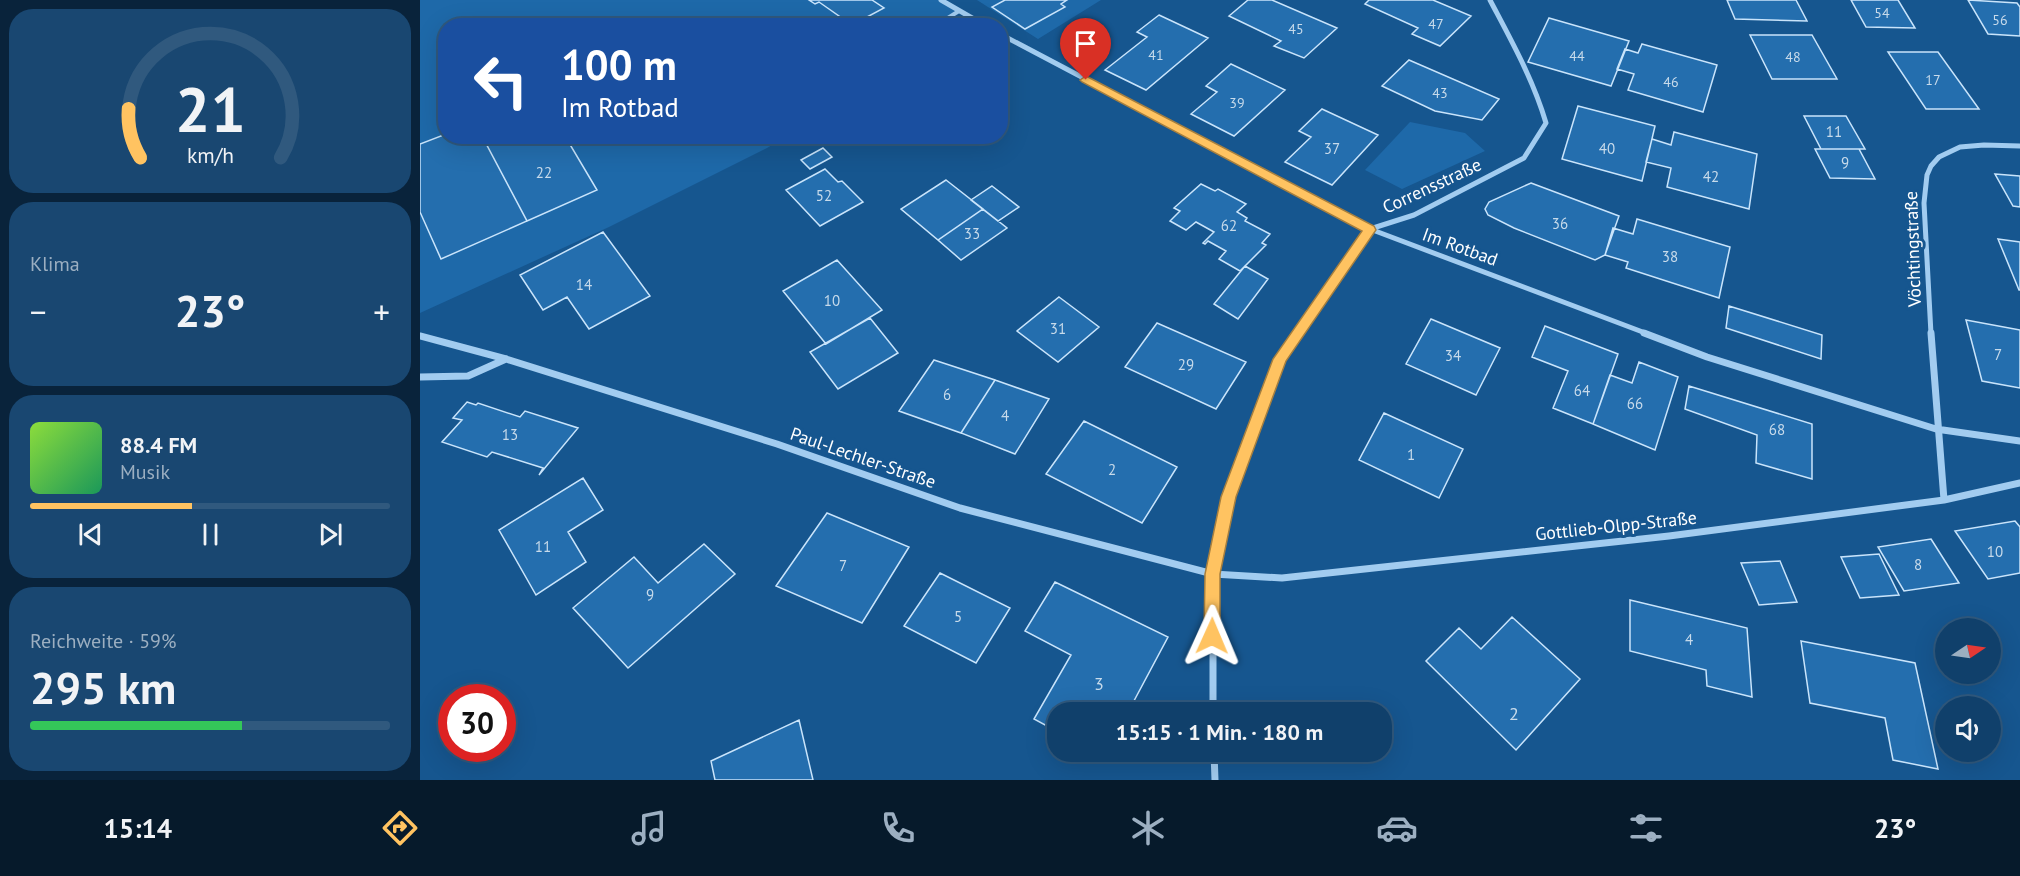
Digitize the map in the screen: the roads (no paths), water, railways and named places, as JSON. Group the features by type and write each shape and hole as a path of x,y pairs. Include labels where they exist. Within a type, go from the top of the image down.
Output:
{"street":[{"path":"941,0 971,18"},
{"name":"Corrensstraße","path":"1213,702 1213,574 1229,497 1280,359 1370,230 1414,215 1524,158 1546,123 1538,95 1527,70 1490,0"},
{"name":"Im Rotbad","path":"1008,38 1370,230 1543,293 1707,357 1936,429 2020,441"},
{"name":"Vöchtingstraße","path":"1936,429 1925,222 1926,176 1931,165 1939,157 1960,147 1974,144 2020,146"},
{"name":"Paul-Lechler-Straße","path":"420,336 506,359 777,444 960,508 1213,574"},
{"path":"420,376 468,376 506,359"},
{"path":"1936,429 1944,500"},
{"name":"Gottlieb-Olpp-Straße","path":"1213,574 1282,578 1669,536 1944,500 2020,483"},
{"path":"1214,762 1215,780"}],"lane":[{"path":"947,18 958,11"}]}
